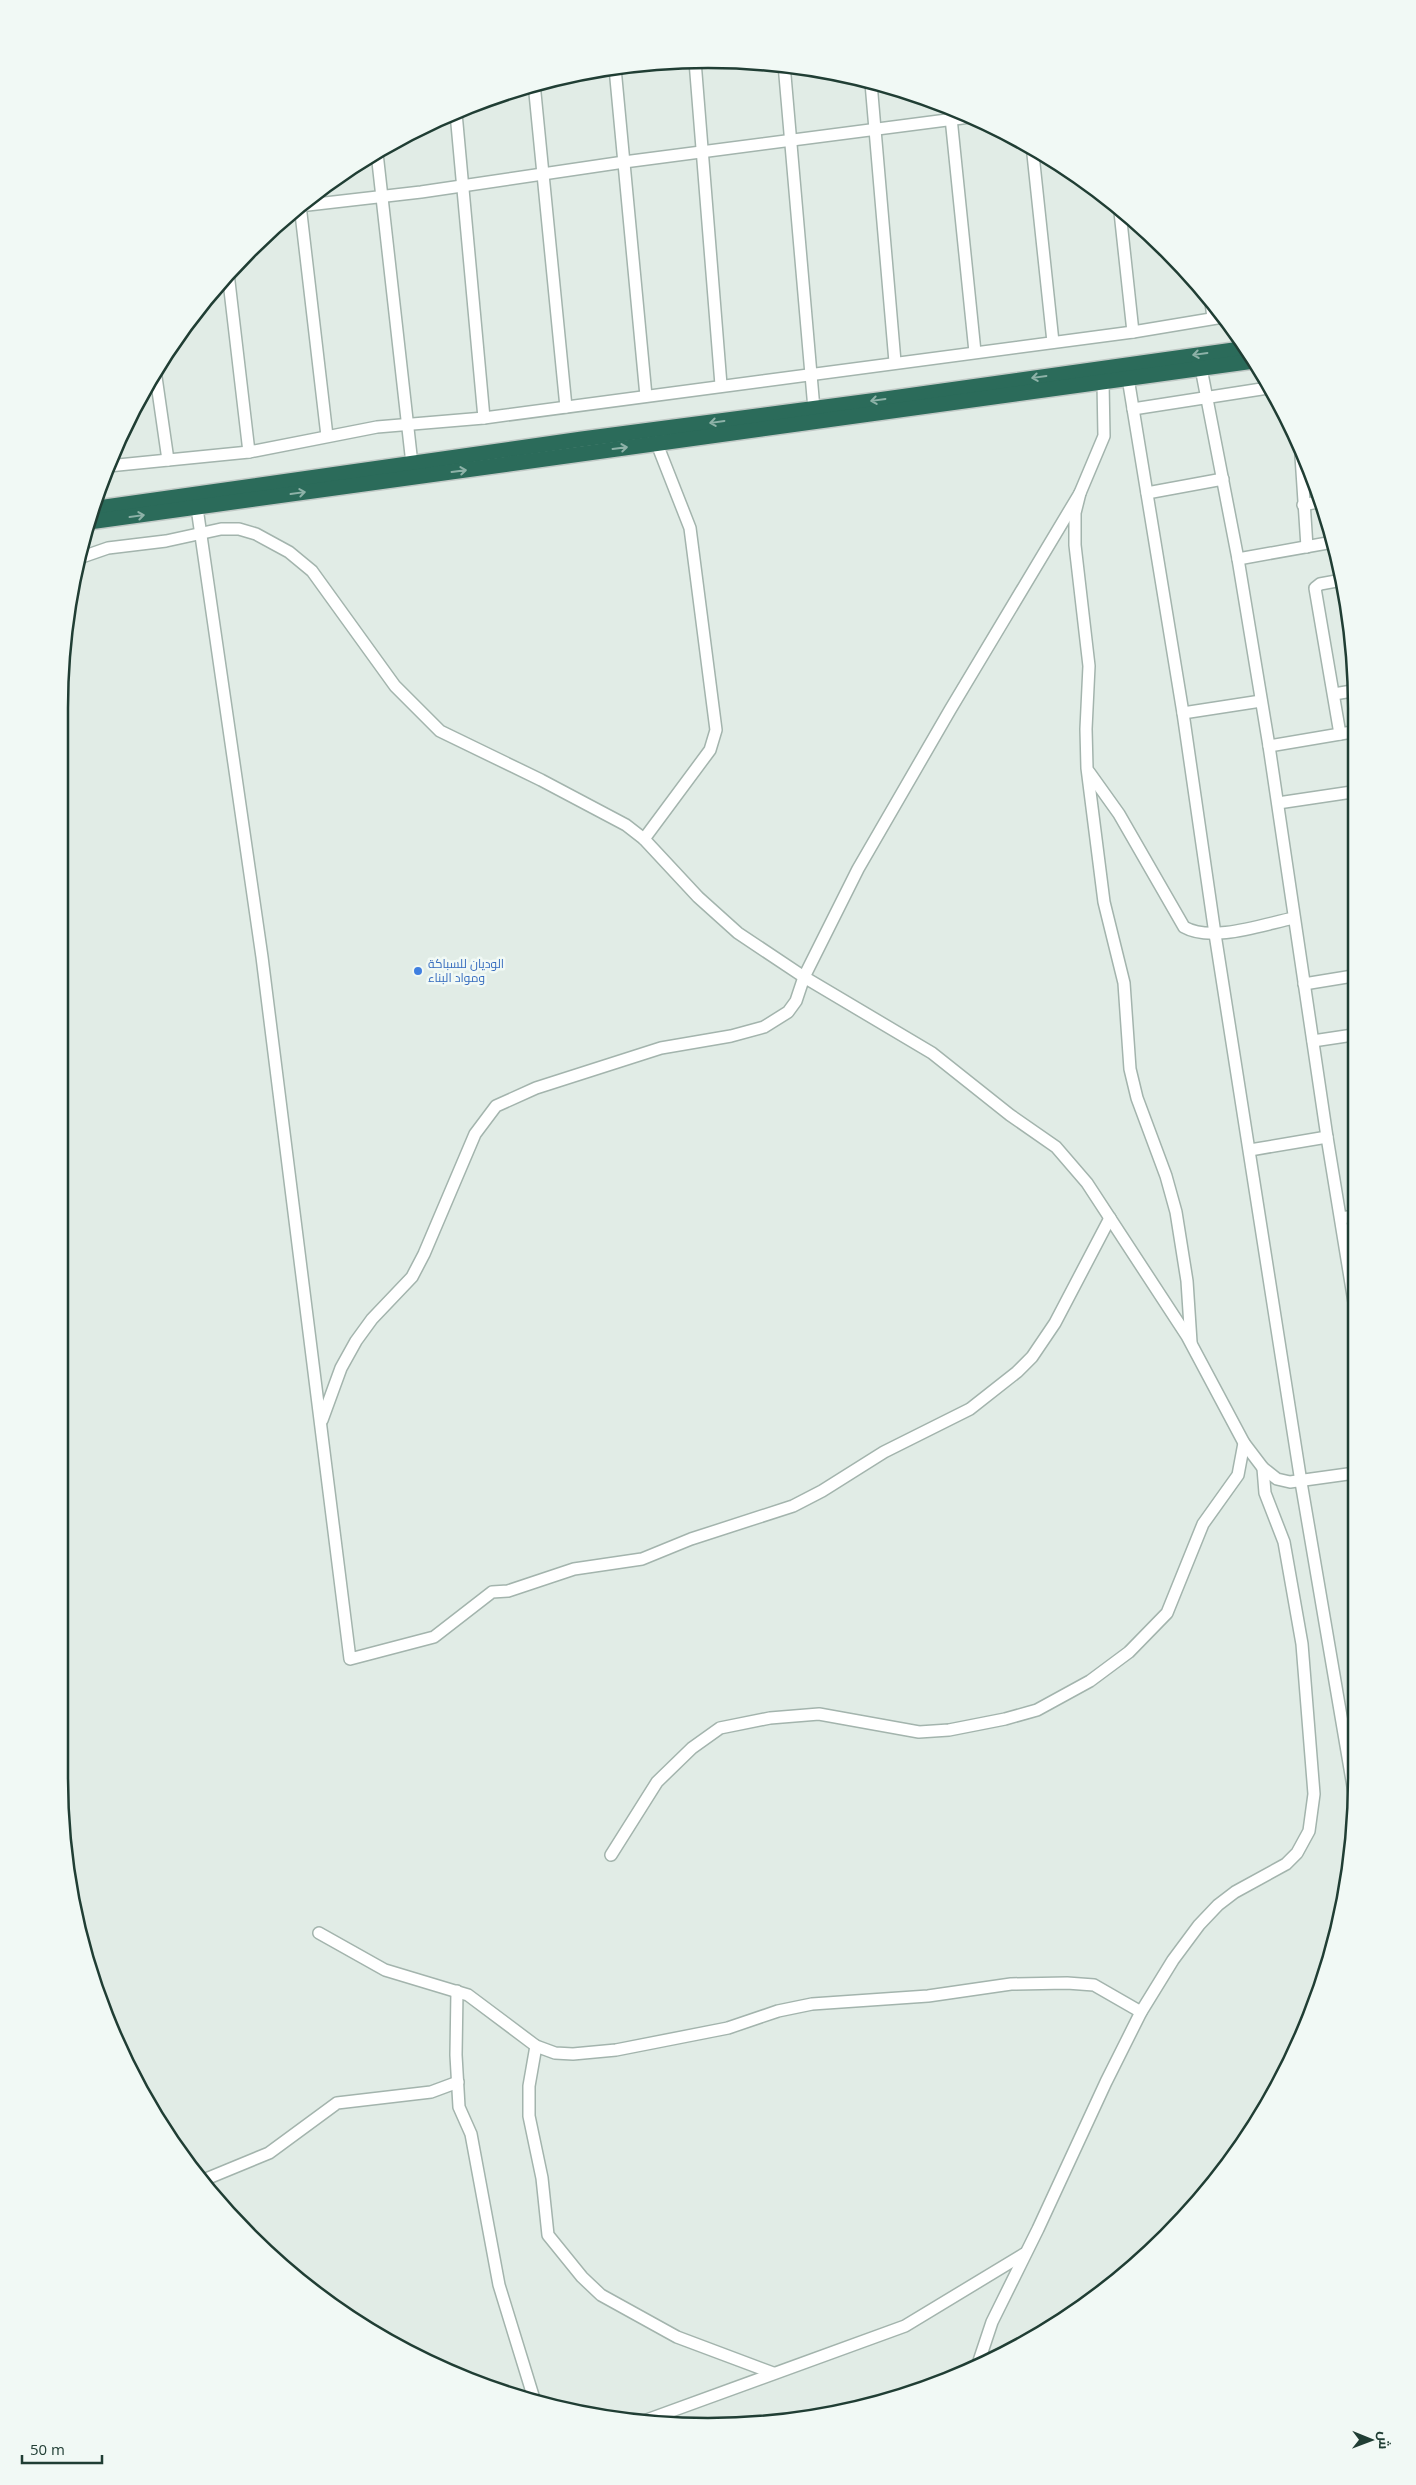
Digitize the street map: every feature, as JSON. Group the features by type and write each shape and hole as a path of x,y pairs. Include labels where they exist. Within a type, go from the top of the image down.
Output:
{"highway":[{"path":"99,508 582,439 814,409 1239,349"},
{"path":"95,521 1247,361"}],"street":[{"path":"696,68 721,386"},
{"path":"785,72 814,409"},
{"path":"616,74 646,396"},
{"path":"872,89 895,362"},
{"path":"535,91 566,407"},
{"path":"313,204 382,197 702,151 875,130 949,114"},
{"path":"951,115 975,352"},
{"path":"457,119 484,418"},
{"path":"1033,156 1053,342"},
{"path":"378,159 412,464"},
{"path":"301,214 327,436"},
{"path":"1121,218 1133,332"},
{"path":"229,283 249,452"},
{"path":"115,465 249,452 327,436 406,424 484,418 810,373 1133,332 1216,318"},
{"path":"1201,368 1238,559 1270,746 1327,1137 1348,1254"},
{"path":"1128,378 1183,714 1215,934 1301,1482 1348,1717"},
{"path":"157,382 168,460"},
{"path":"1103,382 1104,436 1080,493 1075,512 1075,530 1089,666 1086,729 1087,768 1104,902 1124,982 1130,1069 1137,1098 1166,1176 1176,1212 1187,1281 1191,1344"},
{"path":"1133,409 1263,389"},
{"path":"644,839 710,750 716,730 690,528 657,444"},
{"path":"1302,469 1307,547"},
{"path":"1147,493 1223,479"},
{"path":"322,1422 341,1368 356,1341 372,1319 412,1277 424,1254 475,1134 496,1106 536,1088 661,1048 731,1036 764,1027 788,1012 796,1001 804,977 863,861 950,710 1080,493"},
{"path":"1303,505 1315,503"},
{"path":"197,508 262,956 322,1422 350,1658 434,1638 492,1592 508,1591 574,1568 642,1559 691,1539 793,1506 822,1491 884,1452 970,1409 1018,1372 1032,1357 1055,1323 1110,1218"},
{"path":"86,556 108,548 202,534 220,529 238,529 256,534 289,552 312,571 400,692 440,731 611,816 644,839 698,897 738,933 804,977 932,1053 1010,1115 1056,1147 1087,1184 1110,1218 1191,1344 1244,1443 1263,1468 1283,1481 1301,1482 1348,1474"},
{"path":"1238,559 1327,543"},
{"path":"1336,581 1320,584 1315,588 1340,734"},
{"path":"1334,694 1348,692"},
{"path":"1183,714 1261,701"},
{"path":"1270,746 1348,733"},
{"path":"1087,768 1119,814 1157,876 1182,924 1196,932 1215,934 1294,918"},
{"path":"1278,803 1348,793"},
{"path":"1304,984 1348,977"},
{"path":"1313,1041 1348,1035"},
{"path":"1250,1150 1327,1137"},
{"path":"1341,1218 1348,1217"},
{"path":"611,1855 657,1782 692,1748 720,1728 770,1718 819,1714 919,1732 949,1730 1005,1719 1037,1710 1090,1681 1129,1652 1167,1613 1203,1524 1238,1476 1244,1443"},
{"path":"979,2357 986,2336 1024,2254 1141,2012 1173,1960 1199,1925 1218,1905 1235,1892 1286,1864 1297,1853 1309,1831 1314,1794 1302,1644 1284,1542 1265,1493 1263,1468"},
{"path":"319,1933 385,1970 416,1981 468,1994 536,2046 555,2053 591,2053 728,2028 778,2011 812,2004 928,1996 1011,1984 1067,1983 1094,1985 1141,2012"},
{"path":"457,1991 459,2107 471,2134 499,2286 532,2393"},
{"path":"536,2046 529,2086 529,2116 542,2178 548,2235 582,2277 601,2295 677,2337 773,2373"},
{"path":"209,2178 269,2153 336,2103 431,2092 458,2082"},
{"path":"659,2415 905,2326 1024,2254"}],"place":[{"name":"الوديان للسباكة ومواد البناء","path":"418,971"}]}
